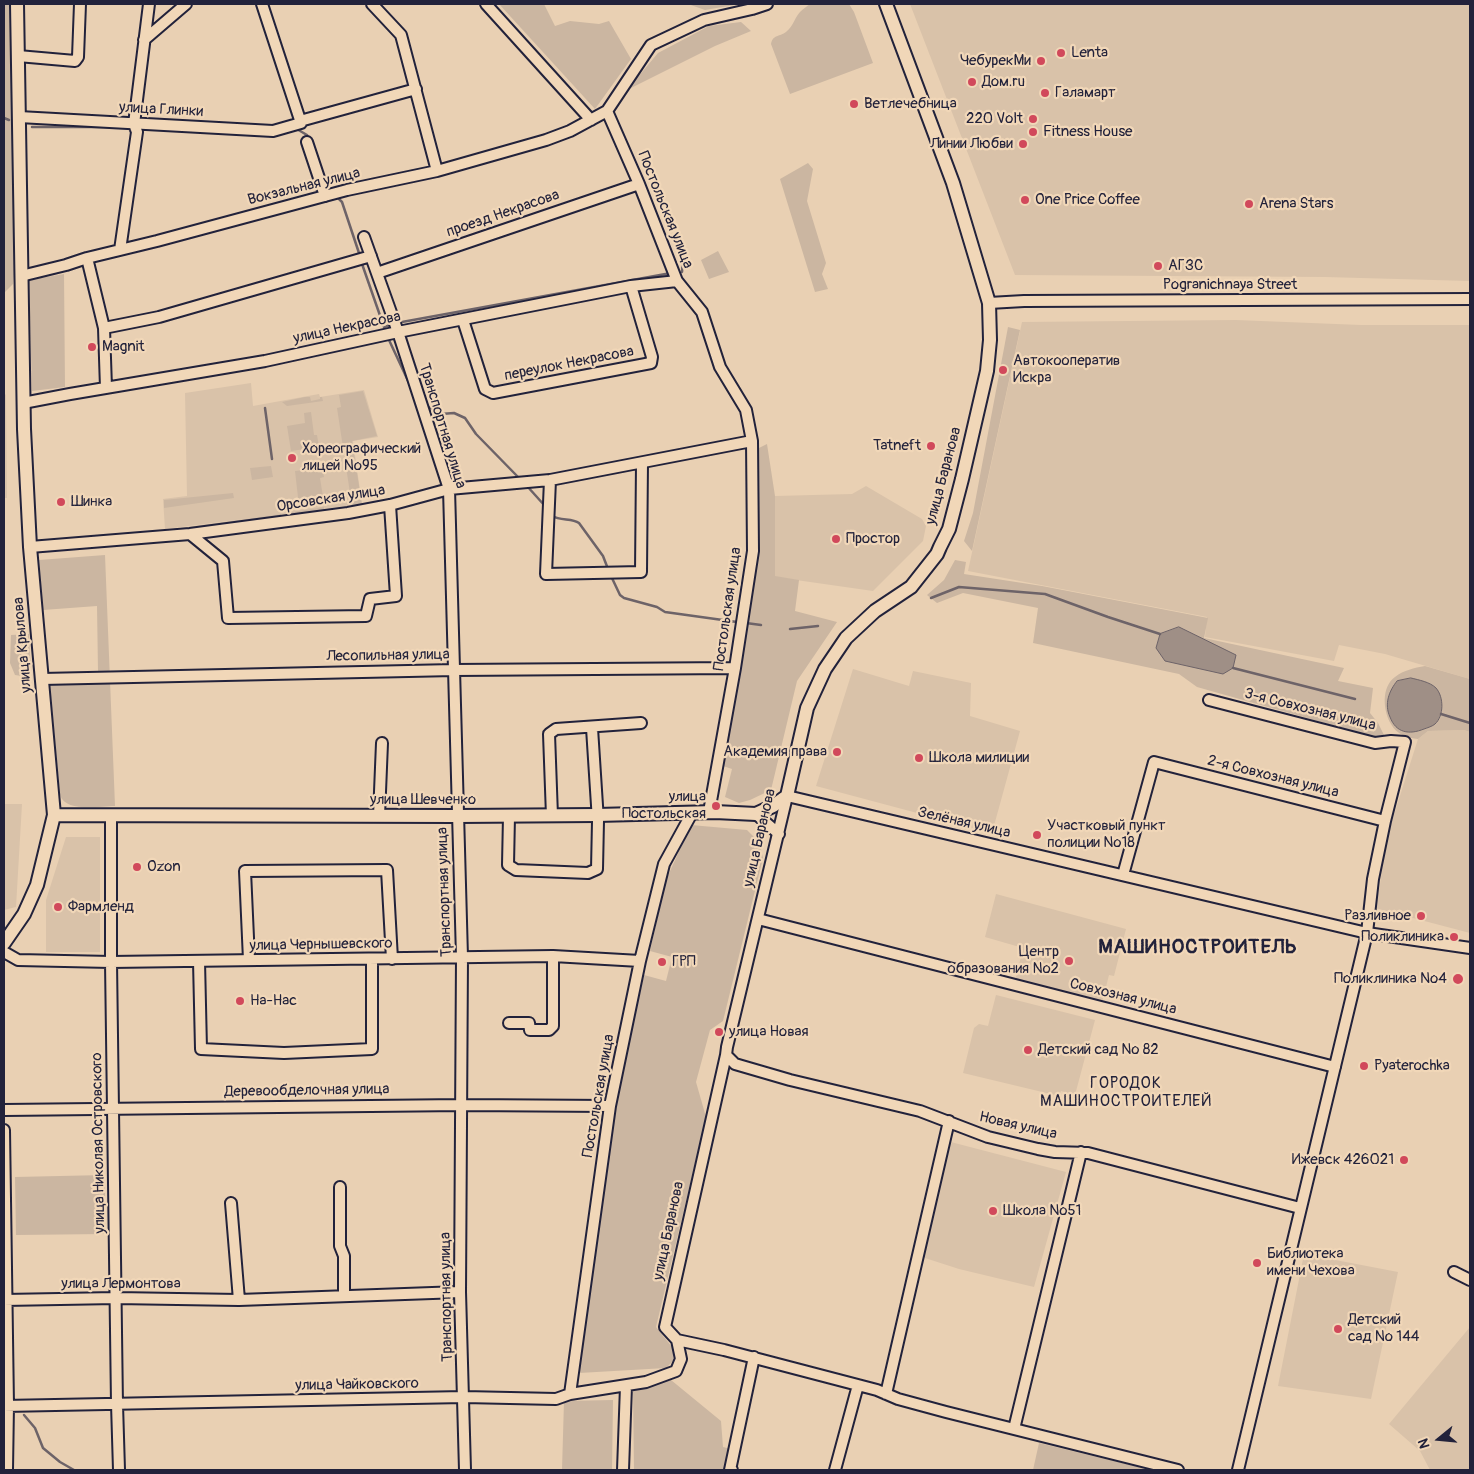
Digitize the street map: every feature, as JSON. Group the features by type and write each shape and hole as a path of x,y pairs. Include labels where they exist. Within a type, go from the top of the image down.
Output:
{"main road":[{"name":"улица Крылова","path":"4,943 24,914 37,885 54,815 30,547 23,403 17,4"},
{"name":"улица Баранова","path":"787,796 807,708 825,669 846,638 875,611 911,587 937,554 949,529 987,371 990,340 989,303 953,183 886,4"},
{"path":"756,814 787,796"},
{"name":"улица Шевченко","path":"54,815 552,816 709,812 756,814"}],"street":[{"path":"18,56 75,61 78,57 80,4"},
{"path":"120,250 137,132 134,124 148,4"},
{"path":"144,40 186,4"},
{"path":"262,4 301,122"},
{"path":"372,4 402,35 437,171"},
{"path":"486,4 591,120"},
{"path":"607,111 651,45 704,20 767,4"},
{"name":"улица Глинки","path":"19,117 273,131 416,89"},
{"name":"Вокзальная улица","path":"21,276 325,196 437,171 546,140 607,111"},
{"name":"Постольская улица","path":"607,111 678,281 702,312 720,367 746,410 752,441 753,551 735,668 709,812"},
{"path":"307,142 325,196"},
{"name":"проезд Некрасова","path":"377,273 639,184"},
{"name":"Транспортная улица","path":"364,237 398,332 449,489 462,957 460,1292 464,1397 464,1470"},
{"path":"104,328 159,317 371,256"},
{"path":"87,258 104,328 106,388"},
{"name":"улица Некрасова","path":"23,403 266,361 398,332 631,286 678,281"},
{"name":"переулок Некрасова","path":"463,320 485,389 493,393 651,363 652,357 631,286"},
{"name":"Pogranichnaya Street","path":"989,303 1024,301 1470,299"},
{"name":"Орсовская улица","path":"30,547 190,534 348,513 390,505 449,489 550,480 752,441"},
{"path":"550,480 546,574 641,572 642,463"},
{"path":"190,534 223,561 228,618 366,616 370,598 396,596 390,505"},
{"name":"Лесопильная улица","path":"42,679 454,670 735,668"},
{"name":"3-я Совхозная улица","path":"1209,700 1375,743 1405,742 1385,821"},
{"path":"552,816 549,734 556,729 592,728 641,723"},
{"path":"509,816 508,865 516,870 588,873 597,869 597,815 592,728"},
{"path":"379,816 382,743"},
{"name":"2-я Совхозная улица","path":"1123,875 1154,762 1385,821"},
{"name":"улица Баранова","path":"677,1340 665,1327 730,1034 787,796"},
{"name":"Зелёная улица","path":"787,796 1367,933 1470,948"},
{"name":"Постольская улица","path":"570,1394 610,1106 640,961 664,864 692,813"},
{"path":"756,814 779,834"},
{"name":"улица Николая Островского","path":"111,815 117,1404 120,1470"},
{"path":"1238,1470 1367,933 1373,879 1385,821"},
{"path":"249,960 245,871 387,870 392,959"},
{"name":"Совхозная улица","path":"758,920 1335,1067"},
{"name":"улица Чернышевского","path":"4,952 18,960 111,962 553,956 640,961"},
{"path":"509,1022 529,1023 530,1030 549,1030 553,1026 553,956"},
{"path":"199,961 201,1049 284,1053 372,1049 372,959"},
{"name":"Новая улица","path":"726,1055 735,1064 790,1080 920,1111 988,1137 1038,1149 1055,1152 1081,1152 1125,1162 1300,1208"},
{"name":"Деревообделочная улица","path":"4,1110 462,1105 610,1106"},
{"path":"886,1394 949,1121"},
{"path":"4,1130 7,1470"},
{"path":"1014,1429 1081,1152"},
{"path":"340,1187 340,1246 344,1256 344,1295"},
{"path":"231,1202 239,1300"},
{"path":"1454,1272 1470,1280"},
{"name":"улица Лермонтова","path":"5,1300 116,1298 239,1300 460,1292"},
{"path":"677,1340 754,1358 858,1385 907,1401 1178,1470"},
{"name":"улица Чайковского","path":"6,1405 464,1397 556,1399 570,1394 646,1382 676,1370 681,1359 677,1340"},
{"path":"732,1470 730,1470 754,1358"},
{"path":"835,1470 858,1385"},
{"path":"623,1470 626,1386"}],"shaded area":[{"path":"4,4 10,4 14,275 13,284 4,293"},
{"path":"499,4 544,4 555,26 570,21 599,24 609,21 631,59 595,109"},
{"path":"688,4 740,4 705,10"},
{"path":"810,4 849,4 854,12 873,63 790,94 771,44 775,37 784,34 789,29 800,12"},
{"path":"910,4 1470,4 1470,281 1325,277 1015,275"},
{"path":"741,22 751,31 715,46 627,90 658,53 709,26"},
{"path":"808,163 813,169 807,201 826,263 822,274 828,289 815,292 780,179"},
{"path":"718,251 729,272 709,279 701,260"},
{"path":"64,274 65,387 32,391 29,280"},
{"path":"1236,320 1361,325 1470,325 1470,679 1385,654 1339,645 1334,661 1205,637 1207,617 968,571 1022,322"},
{"path":"1008,327 1020,330 972,551 964,541 973,513"},
{"name":"Хореографический лицей №95","path":"251,383 253,406 319,394 320,397 364,390 378,437 353,441 362,504 165,529 163,499 187,496 185,393"},
{"path":"363,391 377,436 352,441 362,505 352,506 337,408 341,407 339,395"},
{"path":"4,393 6,395 7,498 4,498"},
{"path":"310,397 311,401 322,397 323,401 287,406 282,402"},
{"path":"311,412 314,435 317,435 319,447 291,451 287,426 305,423 304,413"},
{"path":"767,444 775,496 775,576 799,580 795,611 837,622 797,681 771,790 739,803 725,797 732,769 720,765 746,601 759,448"},
{"path":"271,466 273,477 252,480 250,468"},
{"path":"322,468 324,477 320,478 324,503 299,506 295,471"},
{"path":"866,486 922,519 926,526 923,541 873,591 775,577 775,496 852,494"},
{"path":"233,493 234,498 164,508 164,500"},
{"path":"324,507 324,510 287,516 287,513"},
{"path":"281,514 281,517 167,533 166,530"},
{"path":"105,555 115,806 84,807 63,801 60,795 49,675 98,671 97,606 43,610 39,560"},
{"path":"955,560 966,562 964,574 1042,586 1208,618 1204,638 1344,668 1338,681 1373,688 1370,713 1384,735 1378,738 1197,687 1179,674 1033,643 1038,608 963,593 937,603 927,595 944,580"},
{"path":"1179,627 1236,655 1233,668 1223,674 1165,661 1156,648 1160,634"},
{"path":"29,634 31,673 28,677 15,675 10,663 11,635"},
{"path":"1425,666 1470,679 1470,732 1464,730 1428,731 1418,739 1403,735 1393,727 1388,719 1385,706 1385,693 1390,681 1402,673"},
{"name":"Школа милиции","path":"853,669 909,686 913,671 971,683 970,716 1020,731 992,833 816,786"},
{"path":"1411,678 1434,686 1439,692 1442,706 1438,721 1434,725 1418,731 1408,732 1399,729 1393,722 1388,712 1387,703 1397,681"},
{"path":"1464,730 1470,732 1470,933 1375,908 1385,843 1418,739 1428,731"},
{"path":"4,804 22,804 16,907 4,910"},
{"path":"691,825 747,830 759,842 763,858 723,1021 710,1030 696,1082 706,1117 656,1327 672,1347 674,1360 666,1368 579,1373 617,1099 644,975 666,981 672,957 650,951 666,880"},
{"path":"66,837 100,837 100,952 46,952 46,900"},
{"name":"Центр образования №2","path":"996,894 1126,929 1114,976 1109,975 1102,1003 1015,981 1023,948 985,937"},
{"name":"Детский сад № 82","path":"996,995 1095,1020 1075,1095 1061,1091 1059,1096 963,1073 974,1028 979,1024 988,1026"},
{"name":"Школа №51","path":"947,1141 1066,1172 1034,1287 959,1269 925,1258 922,1250"},
{"path":"105,1175 105,1234 16,1235 15,1177"},
{"name":"Детский сад № 144","path":"1304,1254 1398,1272 1371,1399 1278,1386"},
{"path":"1470,1327 1470,1470 1430,1470 1420,1451 1389,1424"},
{"path":"671,1380 721,1421 723,1447 731,1449 725,1470 634,1470 633,1389"},
{"path":"613,1400 612,1470 562,1470 564,1401"},
{"path":"1039,1443 1151,1470 1033,1470"}],"waterway":[{"path":"4,118 9,120"},
{"path":"32,127 118,127"},
{"path":"295,128 307,135 309,140"},
{"path":"337,197 342,202 359,253"},
{"path":"682,272 683,258"},
{"path":"361,261 384,327 393,324"},
{"path":"402,322 671,273"},
{"path":"389,340 410,385"},
{"path":"425,405 441,414 454,413 465,418 476,434 520,479"},
{"path":"265,408 272,459"},
{"path":"527,486 545,506"},
{"path":"552,516 579,523 603,556 608,569"},
{"path":"611,576 620,595 624,598 657,607 665,612 737,622"},
{"path":"931,598 959,587 1045,594 1160,634"},
{"path":"746,623 761,625"},
{"path":"790,629 818,626"},
{"path":"1233,668 1355,699"},
{"path":"1441,714 1470,723"},
{"path":"24,1415 35,1428 43,1448 60,1462 74,1470"}],"place":[{"name":"Lenta","path":"1061,53"},
{"name":"ЧебурекМи","path":"1041,61"},
{"name":"Дом.ru","path":"972,82"},
{"name":"Галамарт","path":"1045,93"},
{"name":"Ветлечебница","path":"854,104"},
{"name":"220 Volt","path":"1033,119"},
{"name":"Fitness House","path":"1033,132"},
{"name":"Линии Любви","path":"1023,144"},
{"name":"One Price Coffee","path":"1025,200"},
{"name":"Arena Stars","path":"1249,204"},
{"name":"АГЗС","path":"1158,266"},
{"name":"Magnit","path":"92,347"},
{"name":"Автокооператив Искра","path":"1003,370"},
{"name":"Tatneft","path":"931,446"},
{"name":"Хореографический лицей №95","path":"292,458"},
{"name":"Шинка","path":"61,502"},
{"name":"Простор","path":"836,539"},
{"name":"Академия права","path":"837,752"},
{"name":"Школа милиции","path":"919,758"},
{"name":"улица Постольская","path":"716,806"},
{"name":"Участковый пункт полиции №18","path":"1037,835"},
{"name":"Ozon","path":"137,867"},
{"name":"Фармленд","path":"58,907"},
{"name":"Разливное","path":"1421,916"},
{"name":"Поликлиника","path":"1454,937"},
{"name":"Центр образования №2","path":"1069,961"},
{"name":"ГРП","path":"662,962"},
{"name":"Поликлиника №4","path":"1458,979"},
{"name":"На-Нас","path":"240,1001"},
{"name":"улица Новая","path":"719,1032"},
{"name":"Детский сад № 82","path":"1028,1050"},
{"name":"Pyaterochka","path":"1364,1066"},
{"name":"Ижевск 426021","path":"1404,1160"},
{"name":"Школа №51","path":"993,1211"},
{"name":"Библиотека имени Чехова","path":"1257,1263"},
{"name":"Детский сад № 144","path":"1338,1329"}],"district":[{"name":"МАШИНОСТРОИТЕЛЬ","path":"1198,948"},
{"name":"ГОРОДОК МАШИНОСТРОИТЕЛЕЙ","path":"1126,1093"}]}
